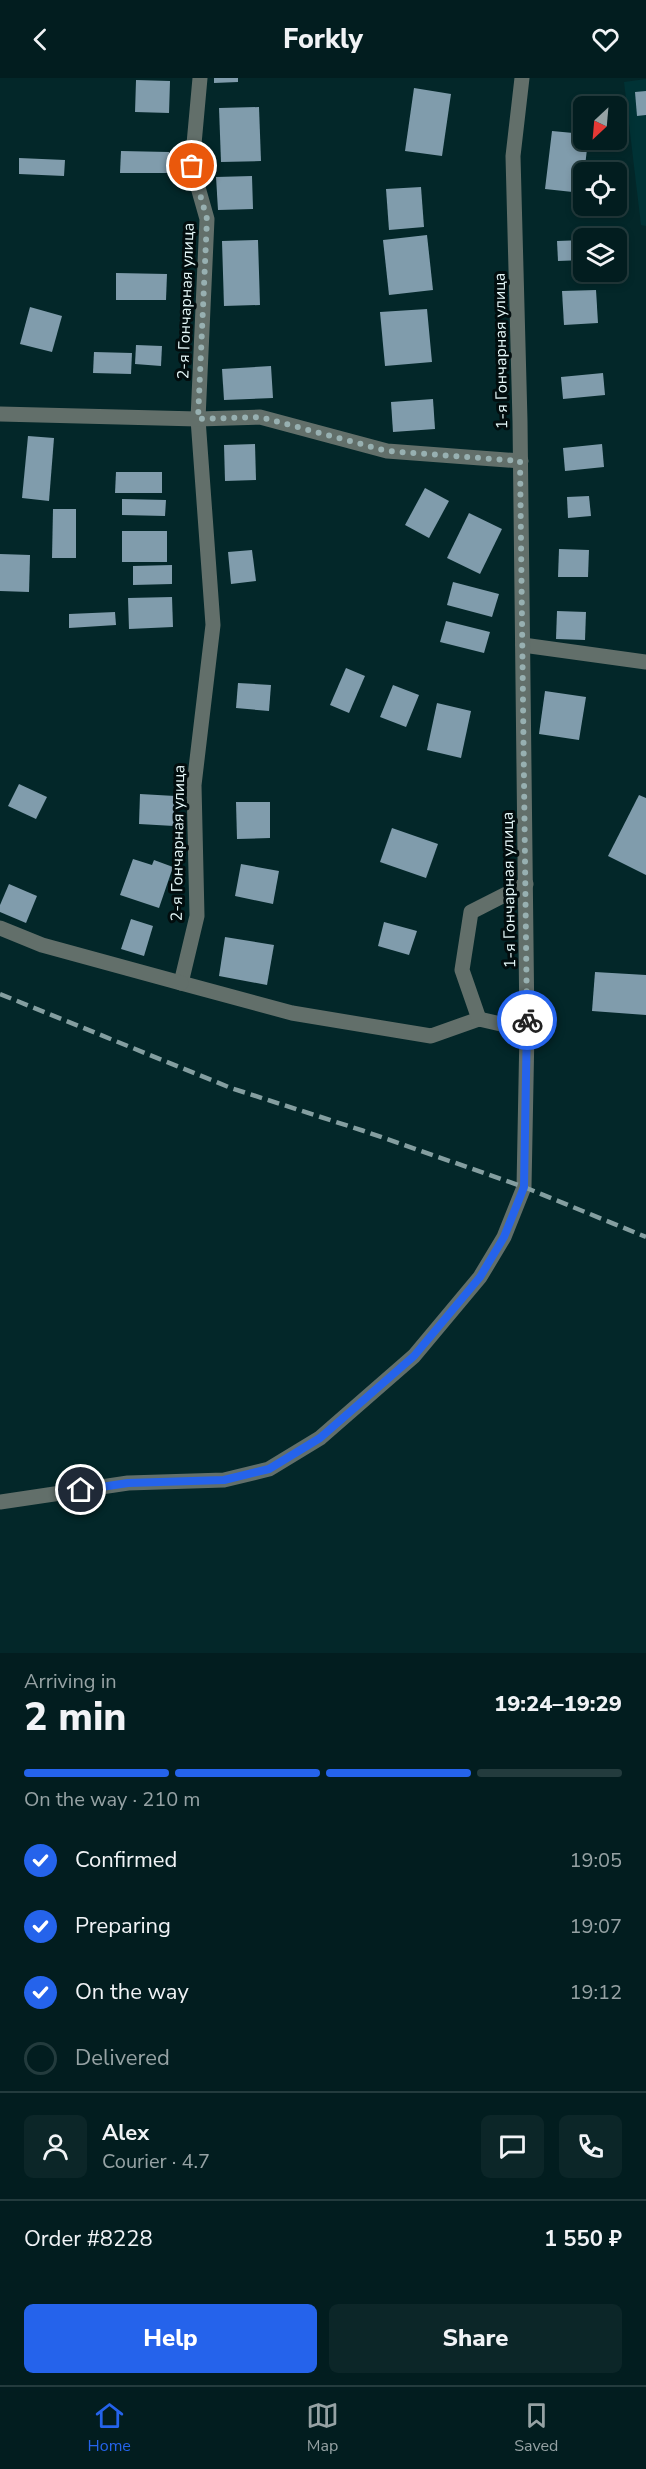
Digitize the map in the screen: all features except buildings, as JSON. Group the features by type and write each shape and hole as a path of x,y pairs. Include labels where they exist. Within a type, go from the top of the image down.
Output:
{"street":[{"name":"2-я Гончарная улица","path":"181,983 197,916 194,785 213,625 198,419 207,219 192,166 200,78"},
{"name":"1-я Гончарная улица","path":"0,1502 128,1483 224,1480 269,1469 320,1438 414,1356 480,1277 504,1237 524,1187 527,1030 526,884 513,156 522,78"},
{"path":"0,414 198,419 260,417 387,451 520,461"},
{"path":"523,645 646,662"},
{"path":"479,1019 462,970 471,912 526,884"},
{"path":"0,928 42,945 292,1013 431,1036 479,1019 527,1030"}],"shaded area":[{"path":"646,79 646,226 641,225 624,82"}],"railway":[{"path":"0,994 231,1088 364,1131 524,1187 646,1237"}],"way so far":[{"path":"192,166 207,219 198,419 260,417 387,451 520,461 527,1020"}],"route":[{"path":"81,1490 128,1483 224,1480 269,1469 320,1438 414,1356 480,1277 504,1237 524,1187 528,1074 527,1020"}]}
